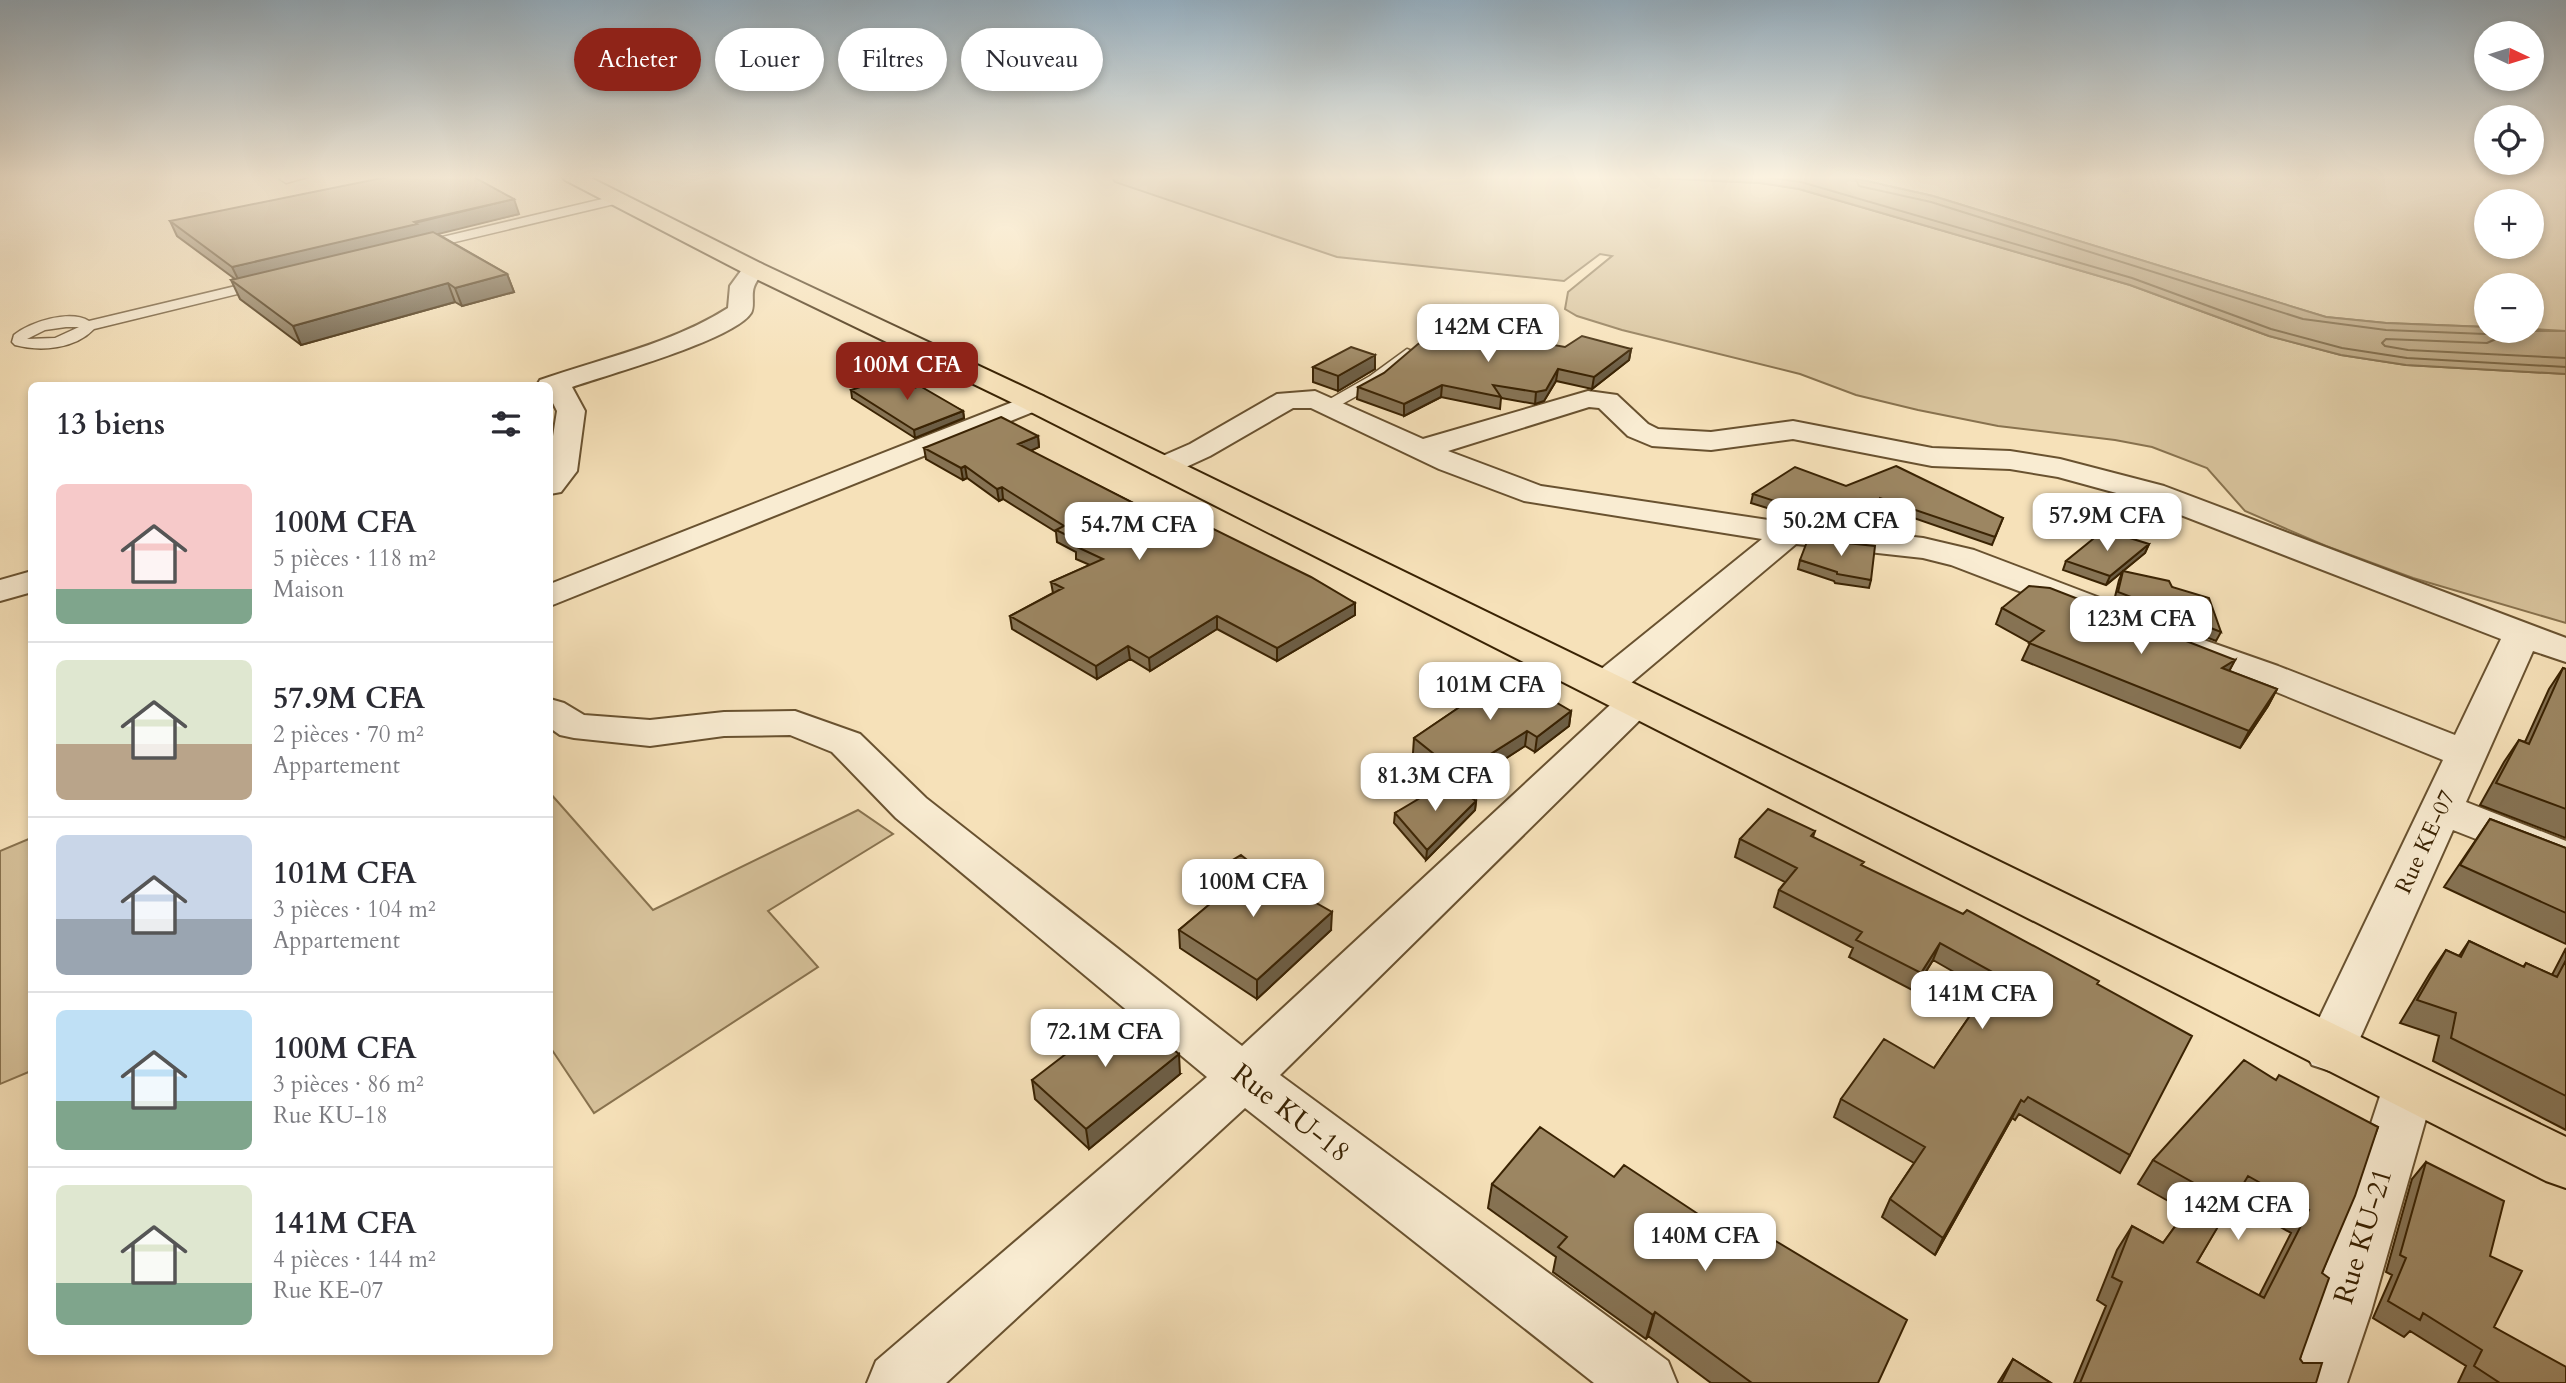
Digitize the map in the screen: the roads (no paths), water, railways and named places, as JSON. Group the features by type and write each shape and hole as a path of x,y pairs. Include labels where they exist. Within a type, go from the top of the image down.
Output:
{"highway":[{"path":"699,241 1033,402 2330,1050 2566,1164"}],"street":[{"path":"553,482 562,471 571,411 553,385 699,335 723,324 740,311 742,286 754,269"},
{"path":"1162,467 1200,450 1287,400 1302,397 1329,404 1450,463 1535,494 1789,533 1923,548 1962,557 2112,616"},
{"path":"1422,449 1588,399 1606,401 1638,430 1652,437 1665,439 1711,441 1793,430 1932,457 2010,460 2060,468 2152,494 2566,651"},
{"path":"553,595 1033,402"},
{"path":"898,1383 1244,1077 1620,694 1789,533"},
{"path":"0,591 28,582"},
{"path":"2150,632 2467,755"},
{"name":"Rue KE-07","path":"2330,1050 2521,636"},
{"name":"Rue KU-18","path":"553,713 574,726 650,733 724,724 795,723 846,743 912,808 1244,1077 1645,1383"},
{"path":"2440,808 2566,858"},
{"name":"Rue KU-21","path":"2315,1383 2340,1312 2409,1087"}],"lane":[{"path":"400,251 444,241"},
{"path":"0,347 20,342 33,344 61,341 84,332 88,326 277,280"},
{"path":"1329,404 1376,379 1407,354"}],"water":[{"path":"1977,241 2078,241 2326,317 2386,323 2474,326 2474,343 2544,343 2544,331 2566,331 2566,374 2406,365 2341,355 2269,336 2130,285"}]}
